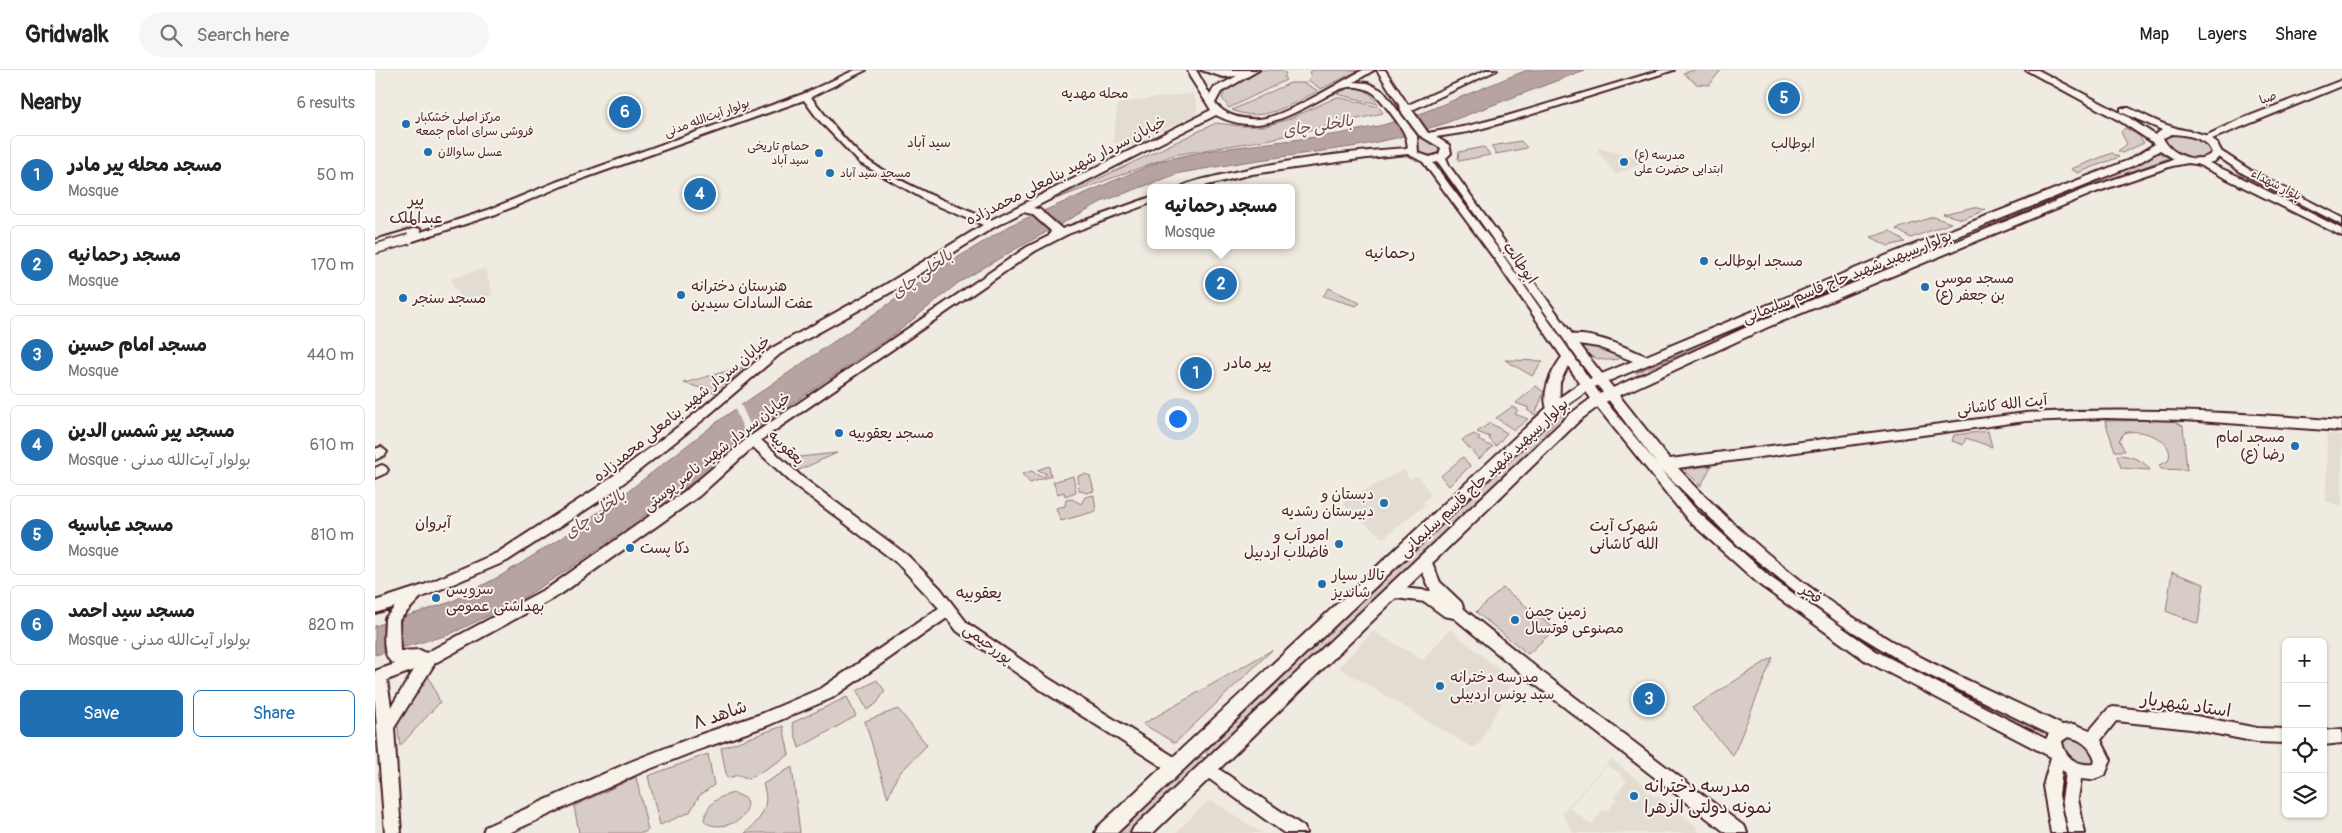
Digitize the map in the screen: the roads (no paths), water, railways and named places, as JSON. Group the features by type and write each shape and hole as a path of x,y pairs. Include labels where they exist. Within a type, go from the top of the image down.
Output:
{"main road":[{"name":"بولوار آیت‌الله مدنی","path":"577,176 802,92 850,70"},
{"name":"بولوار آیت‌الله مدنی","path":"407,238 492,212 557,183 806,96 862,70"},
{"path":"1192,70 1194,77 1213,107 1233,120 1247,122 1268,120 1286,114 1370,70"},
{"path":"1205,70 1223,74 1253,71"},
{"path":"1381,70 1419,135"},
{"path":"1406,112 1493,70"},
{"path":"1411,151 1414,140 1419,135 1468,129 1670,70"},
{"path":"2031,70 2124,119 2159,143 2171,154 2193,161 2215,158 2217,151 2204,139 2192,134 2172,131 2149,122 2047,70"},
{"path":"1213,107 1217,90 1253,71"},
{"path":"1365,85 1365,78 1369,76 1376,75 1386,79"},
{"name":"صبا","path":"2204,139 2342,83"},
{"path":"1344,84 1365,85 1380,93 1395,115 1419,135 1440,143 1445,148 1443,154"},
{"path":"1396,96 1414,99 1445,94"},
{"path":"806,96 821,117 863,161 933,200 991,224"},
{"name":"خیابان سردار شهید بنامعلی محمدزاده","path":"385,611 403,605 423,592 502,557 555,524 658,450 776,351 889,288 991,224 1022,209 1039,206 1213,107"},
{"path":"1411,151 1416,157 1426,160 1443,154 1468,129"},
{"path":"2159,143 2161,134 2172,131"},
{"name":"بولوار سپهبد شهید حاج قاسم سلیمانی","path":"1104,833 1405,552 1553,410 1593,382 2133,162 2159,143"},
{"path":"1198,184 1226,175 1249,171 1370,153 1411,151"},
{"name":"بلوار شهداء","path":"2217,151 2247,172 2342,222"},
{"name":"ابوطالب","path":"1443,154 1445,167 1570,339 1593,382"},
{"name":"ابوطالب","path":"1426,160 1500,259 1568,358 1593,382"},
{"name":"بولوار سپهبد شهید حاج قاسم سلیمانی","path":"1140,833 1575,417 1605,397 1782,318 2092,190 2170,163 2193,161"},
{"name":"بلوار شهداء","path":"2193,161 2237,179 2342,234"},
{"path":"376,247 514,208 577,176"},
{"name":"خیابان سردار شهید ناصر پوستی","path":"376,676 435,655 556,590 707,482 753,440 1031,249 1061,230 1147,201"},
{"path":"1039,206 1061,230"},
{"path":"1771,308 1782,318"},
{"path":"1570,339 1581,339 1617,349 1644,360"},
{"path":"1553,410 1551,389 1556,372 1568,358"},
{"path":"1593,382 1605,397"},
{"name":"فجر","path":"1605,397 1708,508 1746,544 1799,586 1876,639 1948,678 2061,732"},
{"name":"فجر","path":"1605,397 1651,466 1693,516 1736,556 1787,598 1871,656 2057,754"},
{"name":"آیت الله کاشانی","path":"1651,466 2026,417 2057,415 2183,414 2342,426"},
{"name":"یعقوبیه","path":"753,440 797,480"},
{"name":"پوررحیمی","path":"797,480 902,559 935,592 962,627 1043,683 1175,766"},
{"path":"1425,562 1434,585 1456,606 1457,612"},
{"path":"1393,592 1428,596 1449,612 1457,612 1537,678 1739,833"},
{"name":"شاهد ۸","path":"491,833 636,767 695,743 764,720 827,693 947,610"},
{"path":"385,611 389,652 387,666 376,676 386,728 387,766 393,833"},
{"path":"389,652 396,658 408,659 435,655"},
{"path":"386,728 435,655"},
{"name":"استاد شهریار","path":"2092,740 2113,714 2191,722 2257,735 2282,736"},
{"path":"2057,754 2074,769 2088,773 2099,770 2102,766 2102,753 2092,740 2076,731 2061,732 2054,739 2057,754 2051,771 2051,796 2059,833"},
{"path":"2327,738 2342,736"},
{"path":"1207,768 1298,833"},
{"path":"2074,769 2070,786 2070,799 2077,833"}],"place":[{"name":"مسجد عباسیه","path":"1784,98"},
{"name":"مسجد سید احمد","path":"625,112"},
{"name":"مرکز اصلی خشکبار فروشی سرای امام جمعه","path":"406,124"},
{"name":"عسل ساوالان","path":"428,152"},
{"name":"حمام تاریخی سید آباد","path":"819,153"},
{"name":"(ع) مدرسه ابتدایی حضرت علی","path":"1624,162"},
{"name":"مسجد سید آباد","path":"830,173"},
{"name":"مسجد پیر شمس الدین","path":"700,194"},
{"name":"مسجد ابوطالب","path":"1704,261"},
{"name":"مسجد رحمانیه","path":"1221,284"},
{"name":"مسجد موسی بن جعفر (ع)","path":"1925,287"},
{"name":"هنرستان دخترانه عفت السادات سیدین","path":"681,295"},
{"name":"مسجد سنجر","path":"403,298"},
{"name":"مسجد محله پیر مادر","path":"1196,373"},
{"name":"مسجد یعقوبیه","path":"839,433"},
{"name":"مسجد امام رضا (ع)","path":"2295,446"},
{"name":"دبستان و دبیرستان رشدیه","path":"1384,503"},
{"name":"امور آب و فاضلاب اردبیل","path":"1339,544"},
{"name":"دکا پست","path":"630,548"},
{"name":"تالار سیار شاندیز","path":"1322,584"},
{"name":"سرویس بهداشتی عمومی","path":"436,598"},
{"name":"زمین چمن مصنوعی فوتسال","path":"1515,620"},
{"name":"مدرسه دخترانه سید یونس اردبیلی","path":"1440,686"},
{"name":"مسجد امام حسین","path":"1649,699"},
{"name":"مدرسه دخترانه نمونه دولتی الزهرا","path":"1634,796"}],"district":[{"name":"محله مهدیه","path":"1095,93"},
{"name":"سید آباد","path":"929,142"},
{"name":"ابوطالب","path":"1793,143"},
{"name":"پیر عبدالملک","path":"416,209"},
{"name":"رحمانیه","path":"1390,253"},
{"name":"پیر مادر","path":"1248,363"},
{"name":"آبروان","path":"433,523"},
{"name":"شهرک آیت الله کاشانی","path":"1624,535"},
{"name":"یعقوبیه","path":"979,593"}],"water label":[{"name":"بالخلی چای","path":"1318,126"},
{"name":"بالخلی چای","path":"922,274"},
{"name":"بالخلی چای","path":"595,514"}]}
